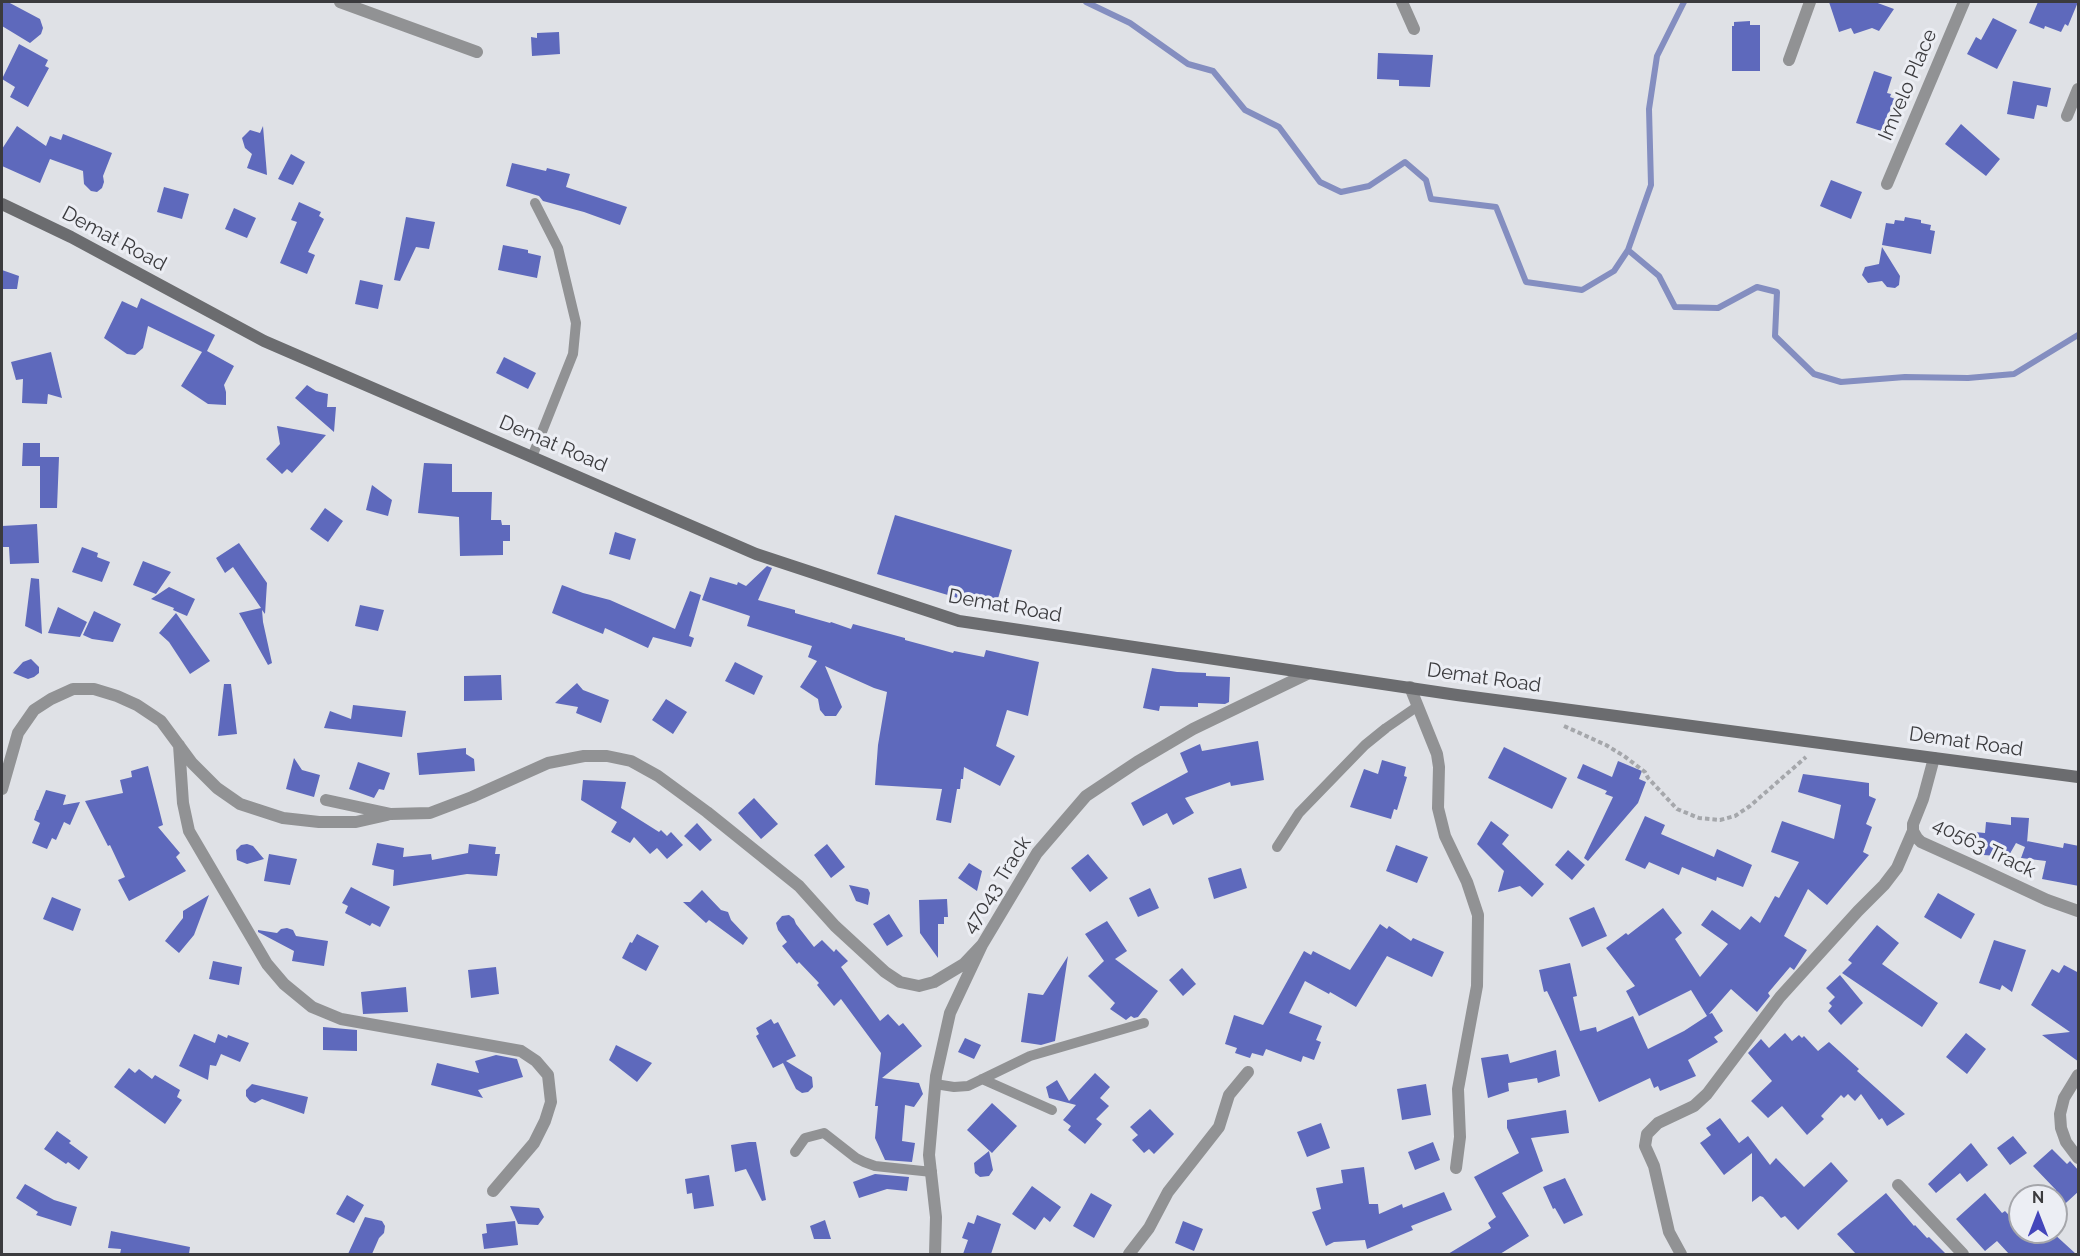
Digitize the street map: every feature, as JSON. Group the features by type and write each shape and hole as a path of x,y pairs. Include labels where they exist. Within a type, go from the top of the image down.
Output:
{"street":[{"path":"340,2 477,52"},
{"path":"1402,2 1414,29"},
{"path":"1789,60 1810,2"},
{"name":"Imvelo Place","path":"1887,184 1964,2"},
{"path":"2067,116 2079,88"},
{"name":"Demat Road","path":"2,204 71,237 264,341 756,554 959,621 1543,706 2079,777"},
{"name":"47043 Track","path":"935,1254 936,1217 929,1155 935,1084 950,1013 982,945 1036,853 1086,796 1137,762 1193,729 1309,673"},
{"path":"1410,687 1437,754 1439,767 1437,808 1445,836 1467,882 1478,915 1477,986 1458,1089 1460,1137 1456,1168"},
{"path":"2,789 18,733 34,710 73,689 94,689 137,705 161,721 192,763 217,789 240,804 283,818 319,822 356,822 392,814 430,813 548,763 584,756 607,756 631,761 658,776 699,806 799,886 835,926 885,972 900,982 919,986 934,982 964,964 982,945"},
{"path":"179,745 183,803 189,831 267,964 284,984 312,1007 341,1019 521,1051 536,1061 548,1075 551,1102 545,1121 534,1143 493,1191"},
{"name":"40563 Track","path":"1934,758 1923,799 1913,824 1913,831 1921,842 2047,900 2079,911"},
{"path":"326,800 392,814"},
{"path":"1681,1254 1669,1232 1654,1166 1646,1146 1647,1134 1658,1124 1694,1106 1707,1095 1780,997 1884,885 1897,868 1913,831"},
{"path":"1133,1253 1168,1192 1219,1128 1229,1095 1248,1072"},
{"path":"2079,1075 2064,1098 2060,1114 2061,1128 2066,1142 2079,1158"},
{"path":"1898,1185 1963,1254"}],"lane":[{"path":"532,457 573,354 576,323 558,248 535,203"},
{"path":"1277,847 1299,813 1365,745 1418,706"},
{"path":"935,1084 954,1087 968,1086 1030,1056 1144,1023"},
{"path":"982,1079 1052,1110"},
{"path":"795,1152 805,1138 824,1133 856,1158 875,1166 932,1172"}],"path":[{"path":"1543,706 1558,723 1606,745 1645,772 1653,785 1677,809 1700,818 1720,820 1735,816 1826,743"}],"building":[{"path":"2,2 8,2 40,19 43,28 41,34 30,43 2,26"},
{"path":"1829,2 1875,2 1894,9 1879,31 1872,28 1854,34 1851,28 1839,32"},
{"path":"2038,2 2078,2 2068,26 2065,24 2061,32 2029,23"},
{"path":"1993,18 2017,30 1997,69 1967,54 1976,37 1981,40"},
{"path":"1750,21 1750,25 1760,25 1760,71 1732,71 1732,26 1734,22"},
{"path":"559,32 560,54 532,56 531,37 537,38 537,33"},
{"path":"19,44 48,60 45,66 49,68 28,107 10,97 15,87 2,79"},
{"path":"1378,53 1433,55 1430,87 1399,86 1399,80 1377,79"},
{"path":"1874,71 1892,77 1887,93 1895,99 1881,131 1856,123"},
{"path":"2013,81 2051,88 2047,107 2037,105 2034,119 2007,114"},
{"path":"1961,124 2000,159 1986,176 1945,144"},
{"path":"17,126 46,146 50,136 61,140 63,134 112,153 103,176 102,188 97,192 91,191 84,184 83,171 50,159 40,183 2,166 2,149"},
{"path":"263,126 267,175 247,168 252,154 245,148 242,138 250,130 260,133"},
{"path":"291,154 305,162 293,185 278,179"},
{"path":"512,163 570,174 566,187 627,207 620,225 543,201 539,196 506,186"},
{"path":"1831,180 1862,192 1851,219 1820,206"},
{"path":"164,187 189,194 182,219 157,212"},
{"path":"299,202 321,212 319,216 324,219 308,252 315,255 307,274 280,263 297,222 291,220"},
{"path":"234,208 256,218 247,238 225,229"},
{"path":"406,217 435,222 429,249 416,247 400,281 394,280"},
{"path":"1905,217 1921,220 1921,223 1931,225 1930,230 1935,231 1931,254 1882,245 1886,223 1894,224 1895,220 1904,221"},
{"path":"503,245 528,250 528,253 541,256 537,278 498,270"},
{"path":"1882,247 1900,276 1899,285 1895,288 1887,287 1882,281 1868,283 1862,275 1865,267 1879,264"},
{"path":"2,270 19,276 17,289 2,289"},
{"path":"360,280 383,285 378,309 355,304"},
{"path":"141,298 215,335 207,351 234,366 224,385 226,405 208,404 181,386 202,352 148,326 143,348 135,355 127,354 104,338 122,301 137,308"},
{"path":"51,352 62,398 48,394 47,404 22,403 23,379 16,380 11,362"},
{"path":"504,357 536,373 528,389 496,373"},
{"path":"307,385 316,391 328,394 327,407 336,407 334,432 295,398"},
{"path":"277,426 326,435 292,473 287,469 282,474 266,459 280,444"},
{"path":"23,443 40,443 40,466 22,466"},
{"path":"40,457 59,457 57,508 40,508"},
{"path":"424,463 452,464 452,492 492,492 491,520 501,520 502,525 510,525 510,541 503,541 503,555 460,556 459,517 418,513"},
{"path":"372,485 392,500 388,516 366,510"},
{"path":"325,508 343,521 328,542 310,529"},
{"path":"895,515 1012,550 995,609 877,574"},
{"path":"37,524 39,563 10,564 9,547 3,547 2,526"},
{"path":"615,532 636,539 630,560 609,554"},
{"path":"239,543 267,583 265,614 262,610 272,663 268,665 239,613 261,608 233,567 225,573 216,558"},
{"path":"82,547 98,553 97,557 110,562 102,582 72,572"},
{"path":"143,561 171,572 156,594 133,585"},
{"path":"767,566 772,568 758,600 851,629 853,624 953,653 954,651 984,657 986,650 1039,662 1028,716 1007,710 996,746 1015,756 1000,786 964,767 960,789 957,789 951,823 936,820 942,789 875,785 878,745 887,692 825,666 842,707 836,716 825,716 820,710 818,699 800,687 817,661 808,657 812,646 747,626 750,616 702,600 710,577 737,585 738,582 746,586"},
{"path":"31,578 39,579 42,634 25,626"},
{"path":"562,585 610,600 675,629 690,591 701,595 689,636 694,638 691,647 653,637 648,648 605,628 603,634 552,613"},
{"path":"169,587 195,599 187,616 151,599"},
{"path":"360,605 384,610 378,631 355,626"},
{"path":"58,607 87,622 80,637 48,633"},
{"path":"94,611 121,624 113,642 92,639 83,635"},
{"path":"176,613 210,661 190,674 169,642 159,633"},
{"path":"31,659 39,667 39,673 34,677 28,679 13,673 23,662"},
{"path":"735,662 763,676 754,695 725,681"},
{"path":"1152,668 1230,677 1229,702 1225,704 1198,703 1198,707 1160,706 1159,711 1143,708"},
{"path":"501,675 502,700 464,701 464,676"},
{"path":"577,683 583,690 609,700 601,723 576,713 578,707 555,703"},
{"path":"224,684 231,684 237,734 218,736"},
{"path":"666,699 687,712 673,734 652,720"},
{"path":"353,705 406,711 402,737 324,728 330,711 351,719"},
{"path":"1258,741 1264,780 1231,786 1230,782 1185,798 1194,813 1173,825 1167,813 1143,826 1131,803 1188,772 1180,753 1200,744 1202,751"},
{"path":"1504,747 1567,778 1552,809 1488,778"},
{"path":"466,748 466,754 474,759 475,771 419,775 417,753"},
{"path":"294,758 302,770 320,775 314,797 286,789"},
{"path":"1382,760 1406,767 1404,776 1407,777 1397,810 1394,809 1391,819 1350,807 1364,769 1378,774"},
{"path":"1618,761 1642,771 1639,779 1646,782 1638,803 1588,861 1584,858 1613,797 1605,794 1607,791 1577,778 1583,764 1612,777"},
{"path":"358,762 390,773 384,790 379,789 374,798 349,789"},
{"path":"148,766 163,825 158,827 180,853 176,857 186,871 129,901 118,880 125,877 85,801 123,793 120,780 132,777 131,771"},
{"path":"1803,774 1869,783 1869,796 1876,799 1866,824 1872,827 1863,852 1869,855 1827,905 1808,889 1784,936 1807,950 1794,970 1790,967 1768,993 1770,996 1757,1012 1731,989 1709,1014 1712,1013 1723,1031 1714,1037 1718,1042 1688,1060 1696,1076 1660,1091 1658,1086 1654,1088 1650,1078 1599,1102 1547,991 1544,992 1539,970 1570,963 1577,996 1573,997 1580,1031 1596,1027 1597,1032 1633,1016 1648,1049 1684,1031 1707,1016 1691,990 1639,1016 1626,991 1635,986 1606,948 1626,933 1628,935 1663,908 1682,933 1675,939 1700,977 1728,944 1701,925 1712,910 1740,930 1751,916 1760,923 1775,896 1779,898 1799,862 1771,852 1782,821 1834,839 1841,805 1798,792"},
{"path":"583,780 626,782 621,808 659,832 661,830 667,836 671,832 683,845 667,859 657,848 650,854 634,837 630,843 611,832 617,822 581,800"},
{"path":"46,790 66,795 63,805 80,802 70,825 64,822 56,840 52,838 47,849 32,843 40,823 34,820 36,811"},
{"path":"754,798 778,824 761,839 738,813"},
{"path":"1645,816 1665,825 1661,834 1714,857 1717,849 1752,865 1743,887 1717,877 1716,881 1682,867 1679,875 1649,862 1645,869 1625,860"},
{"path":"2011,817 2029,818 2027,841 2063,848 2064,843 2079,846 2079,886 2042,879 2046,861 2021,858 2025,847 2016,843 2008,857 1972,854 1974,832 1985,833 1986,822 2011,825"},
{"path":"1491,821 1509,835 1502,844 1544,884 1532,897 1520,886 1498,892 1504,871 1477,844"},
{"path":"697,823 712,840 700,851 684,836"},
{"path":"377,843 404,848 403,857 431,854 432,860 468,853 469,844 496,847 495,854 500,854 497,876 467,874 393,886 394,870 372,865"},
{"path":"827,844 845,867 831,878 814,855"},
{"path":"241,845 253,846 264,859 247,864 237,860 236,850"},
{"path":"1396,845 1428,857 1417,883 1386,871"},
{"path":"1568,850 1585,865 1572,880 1555,865"},
{"path":"269,854 297,859 290,885 264,881"},
{"path":"1088,854 1108,878 1090,892 1071,868"},
{"path":"969,863 982,871 977,891 958,878"},
{"path":"1241,868 1247,888 1214,899 1208,878"},
{"path":"849,885 868,889 870,893 868,905 856,901"},
{"path":"351,887 390,907 380,927 372,923 370,926 345,913 348,906 342,903"},
{"path":"1150,888 1159,908 1138,917 1129,898"},
{"path":"702,890 721,910 728,912 731,920 748,938 743,945 709,920 706,923 683,902 690,902"},
{"path":"1938,893 1975,914 1961,939 1924,917"},
{"path":"209,895 194,935 179,953 165,941 183,918 183,911"},
{"path":"52,897 81,909 73,931 43,919"},
{"path":"947,899 948,917 944,917 944,924 938,924 938,958 920,933 919,900"},
{"path":"1594,907 1607,936 1582,947 1569,918"},
{"path":"889,914 903,936 887,946 873,924"},
{"path":"789,915 814,947 822,940 848,961 841,967 880,1021 888,1014 899,1026 903,1023 922,1046 882,1078 919,1083 923,1094 914,1107 905,1105 902,1141 915,1143 912,1162 885,1160 875,1138 878,1106 875,1106 881,1053 841,999 834,1006 817,985 819,983 799,962 797,964 782,946 787,942 776,923 782,916"},
{"path":"1107,921 1127,951 1115,959 1158,991 1138,1017 1131,1016 1126,1020 1110,1009 1115,1003 1088,976 1104,961 1085,934"},
{"path":"1380,924 1387,929 1389,926 1411,941 1413,938 1444,952 1432,977 1387,956 1356,1007 1305,981 1289,1013 1322,1026 1316,1040 1321,1042 1314,1060 1303,1056 1301,1062 1266,1049 1263,1056 1252,1053 1250,1058 1235,1053 1237,1048 1225,1044 1234,1015 1263,1025 1304,951 1311,955 1313,951 1350,970"},
{"path":"1877,925 1899,943 1882,964 1938,1003 1922,1027 1842,973 1852,963 1848,960"},
{"path":"287,928 293,930 296,936 328,941 324,966 292,961 294,951 258,932 258,930 277,933"},
{"path":"637,934 659,946 646,971 622,958"},
{"path":"1994,940 2026,950 2012,992 2002,985 2000,990 1979,983"},
{"path":"1068,956 1055,1041 1041,1045 1021,1042 1028,993 1043,995"},
{"path":"213,961 242,967 239,985 209,979"},
{"path":"2064,965 2079,973 2079,1062 2042,1035 2070,1032 2031,1005 2052,969 2059,973"},
{"path":"496,967 499,994 471,998 468,970"},
{"path":"1182,968 1196,984 1183,996 1169,980"},
{"path":"1840,975 1863,1003 1841,1025 1828,1011 1832,1006 1829,1003 1835,997 1826,988"},
{"path":"406,987 408,1012 363,1014 361,992"},
{"path":"771,1019 774,1024 778,1022 796,1056 786,1061 812,1077 813,1087 808,1092 802,1093 796,1089 783,1063 773,1068 756,1036 759,1034 756,1028"},
{"path":"323,1027 357,1030 357,1051 323,1050"},
{"path":"1785,1033 1792,1041 1799,1035 1802,1038 1804,1036 1818,1051 1829,1042 1905,1114 1887,1126 1882,1118 1879,1120 1861,1094 1855,1101 1848,1094 1844,1098 1841,1095 1821,1116 1824,1119 1807,1135 1782,1106 1768,1118 1751,1101 1772,1081 1748,1053 1761,1039 1769,1048"},
{"path":"1966,1033 1986,1049 1967,1074 1946,1057"},
{"path":"194,1034 215,1043 218,1034 227,1038 228,1035 249,1043 240,1062 221,1054 216,1066 210,1065 208,1080 179,1066"},
{"path":"965,1038 981,1045 974,1059 958,1052"},
{"path":"616,1045 652,1063 637,1082 609,1060"},
{"path":"1556,1050 1560,1076 1538,1083 1537,1078 1508,1083 1509,1091 1488,1098 1481,1058 1508,1054 1510,1063"},
{"path":"496,1055 517,1059 523,1077 478,1090 483,1098 431,1085 437,1063 479,1073 475,1061"},
{"path":"129,1068 135,1073 139,1069 152,1079 155,1075 180,1090 177,1097 182,1100 165,1124 114,1087"},
{"path":"1095,1073 1110,1087 1100,1098 1109,1106 1096,1119 1102,1124 1085,1144 1068,1130 1071,1126 1063,1120 1076,1105 1049,1098 1046,1087 1057,1080 1069,1101"},
{"path":"252,1084 308,1097 304,1114 262,1099 255,1103 250,1101 246,1096 246,1090"},
{"path":"1426,1084 1431,1115 1402,1120 1397,1089"},
{"path":"992,1103 1017,1126 992,1153 967,1130"},
{"path":"1150,1109 1174,1134 1154,1154 1149,1149 1144,1153 1132,1140 1138,1135 1130,1127"},
{"path":"1566,1110 1569,1133 1531,1138 1543,1171 1502,1193 1529,1236 1500,1254 1448,1254 1491,1228 1488,1223 1496,1217 1474,1177 1519,1153 1507,1128 1507,1120"},
{"path":"1720,1118 1739,1143 1748,1136 1770,1165 1776,1158 1804,1187 1831,1162 1848,1181 1798,1230 1785,1216 1781,1218 1763,1197 1760,1196 1752,1202 1752,1153 1724,1175 1700,1143 1711,1135 1706,1128"},
{"path":"1321,1123 1330,1148 1307,1157 1297,1132"},
{"path":"57,1131 88,1157 79,1170 44,1149"},
{"path":"2013,1136 2027,1153 2010,1165 1997,1148"},
{"path":"756,1142 766,1200 762,1201 746,1169 735,1172 731,1145"},
{"path":"1433,1142 1440,1160 1415,1170 1408,1152"},
{"path":"1971,1143 1988,1165 1967,1182 1960,1173 1936,1193 1928,1184"},
{"path":"2052,1149 2067,1164 2070,1161 2079,1171 2079,1191 2068,1201 2068,1184 2050,1184 2033,1166"},
{"path":"989,1151 993,1170 989,1176 980,1177 975,1173 974,1163"},
{"path":"1364,1167 1369,1204 1378,1204 1379,1214 1402,1204 1403,1208 1444,1192 1452,1210 1411,1226 1413,1230 1367,1249 1365,1240 1334,1242 1326,1246 1312,1212 1321,1209 1316,1188 1343,1183 1341,1170"},
{"path":"875,1174 909,1177 907,1191 887,1189 859,1198 853,1182"},
{"path":"709,1175 714,1206 694,1209 692,1193 687,1194 685,1179"},
{"path":"1565,1178 1583,1215 1564,1224 1555,1208 1553,1209 1543,1187"},
{"path":"25,1184 54,1200 77,1207 71,1226 36,1215 38,1212 16,1198"},
{"path":"1032,1186 1061,1207 1050,1222 1044,1217 1035,1230 1012,1214"},
{"path":"1091,1193 1112,1205 1094,1238 1073,1226"},
{"path":"1886,1193 1914,1226 1946,1254 1856,1254 1837,1234"},
{"path":"1985,1193 2002,1213 2005,1211 2008,1214 2008,1244 2065,1244 2076,1254 2009,1254 1997,1241 1985,1251 1956,1219"},
{"path":"347,1195 364,1205 354,1223 336,1214"},
{"path":"510,1206 539,1208 544,1217 538,1225 518,1224"},
{"path":"977,1215 1001,1224 991,1254 963,1254 968,1240 962,1238 968,1222 974,1224"},
{"path":"365,1217 382,1221 385,1226 384,1233 379,1238 372,1254 348,1254"},
{"path":"825,1220 831,1239 814,1239 810,1226"},
{"path":"515,1221 518,1245 484,1249 482,1234 487,1233 486,1224"},
{"path":"1183,1221 1203,1229 1194,1251 1175,1243"},
{"path":"111,1231 190,1247 189,1254 120,1254 121,1249 108,1248"}],"waterway":[{"path":"1086,2 1130,23 1188,64 1213,71 1245,110 1279,127 1320,182 1341,192 1369,186 1405,162 1426,180 1431,199 1496,207 1526,282 1582,290 1614,271 1628,250 1659,276 1675,307 1718,308 1757,287 1777,292 1775,336 1814,374 1841,382 1905,377 1968,378 2014,374 2078,335"},
{"path":"1628,250 1651,185 1649,109 1657,56 1684,2"}]}
